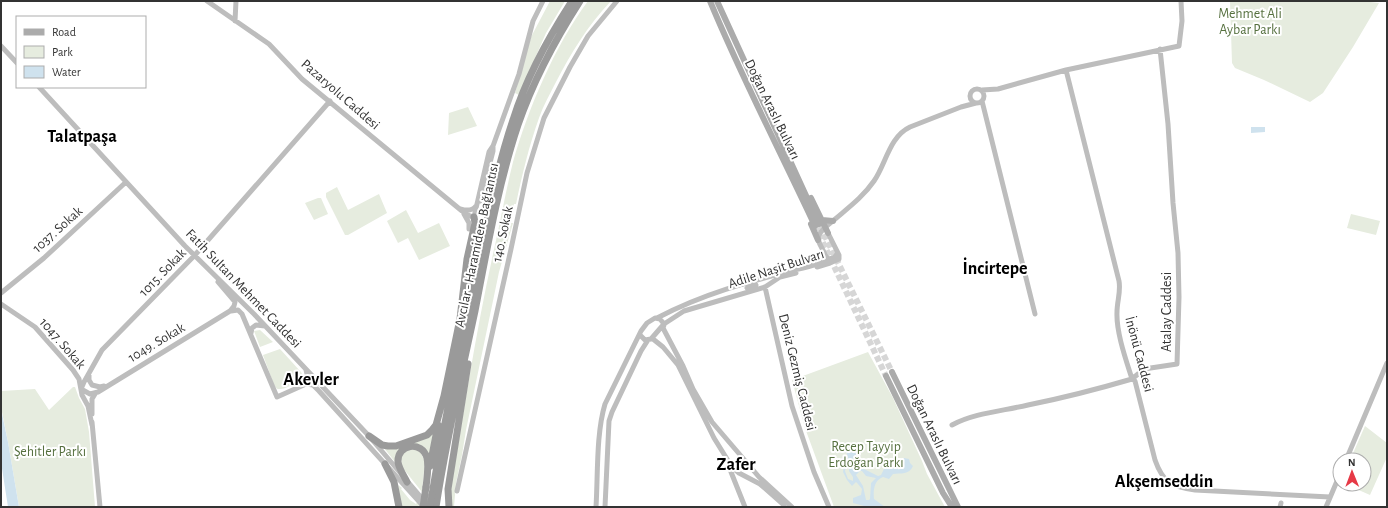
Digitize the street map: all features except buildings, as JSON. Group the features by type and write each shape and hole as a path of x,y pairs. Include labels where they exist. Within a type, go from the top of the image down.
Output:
{"highway":[{"name":"Avcılar - Haramidere Bağlantısı","path":"436,507 442,434 484,232 502,157 513,118 531,74 548,40 572,1"},
{"name":"Avcılar - Haramidere Bağlantısı","path":"430,507 437,496 500,192 518,126 530,93 544,63 580,1"},
{"path":"460,319 467,259 475,223 474,217"},
{"path":"426,487 460,319 477,245 484,232"},
{"path":"448,507 448,489 476,322 478,305 477,299"},
{"path":"369,436 382,445 392,446 427,435 436,425 444,396"},
{"path":"407,482 399,468 399,455 410,446 416,447 423,450 427,458 428,466 424,507"},
{"path":"385,464 394,482 399,507"},
{"path":"437,496 441,507"}],"main road":[{"name":"Doğan Araslı Bulvarı","path":"710,1 724,35 773,130"},
{"name":"Doğan Araslı Bulvarı","path":"717,1 773,130"},
{"path":"773,130 786,145 817,224 818,240"},
{"path":"773,130 773,145 817,224 827,230"},
{"path":"817,224 833,221"},
{"name":"Doğan Araslı Bulvarı","path":"952,507 943,493 889,374 958,507"},
{"path":"903,386 903,390 938,460 938,467"}],"street":[{"name":"Pazaryolu Caddesi","path":"207,1 269,44 302,79 458,207"},
{"path":"235,21 236,1"},
{"path":"474,217 479,208 493,146 519,74 534,21 543,1"},
{"name":"140. Sokak","path":"457,491 527,173 544,118 570,67 588,36 618,1"},
{"path":"961,107 975,90 998,89 1066,70 1179,46 1182,21 1181,1"},
{"path":"1,46 16,62"},
{"name":"Atalay Caddesi","path":"952,425 960,421 1041,403 1132,379 1144,369 1177,364 1179,274 1169,138 1160,49"},
{"name":"İnönü Caddesi","path":"1066,70 1119,281 1120,295 1116,312 1124,354 1132,379 1135,381 1159,471 1169,484 1195,490 1330,497"},
{"name":"Fatih Sultan Mehmet Caddesi","path":"40,88 195,255 265,326 369,436 430,507"},
{"path":"827,230 833,221 863,194 873,182 897,137 905,129 961,107 976,103 998,89"},
{"path":"982,90 1035,314"},
{"path":"970,95 971,99 976,103"},
{"name":"1015. Sokak","path":"81,389 102,350 195,255 330,101"},
{"path":"474,217 488,152 493,146"},
{"name":"1037. Sokak","path":"1,293 44,258 126,182"},
{"path":"818,240 821,233 825,232 861,201 863,194"},
{"path":"458,207 469,210 476,206"},
{"path":"458,207 466,214 474,217"},
{"path":"458,207 467,218 469,229"},
{"name":"Adile Naşit Bulvarı","path":"649,340 664,325 684,311 765,286 780,277 836,261 839,259 839,255 827,230"},
{"name":"Adile Naşit Bulvarı","path":"640,335 641,331 651,320 714,292 757,279 818,264 824,261 826,258 818,240"},
{"path":"825,255 828,259 834,258 837,256 837,251"},
{"path":"208,268 217,281 234,299 235,304 230,311"},
{"name":"Adile Naşit Bulvarı","path":"717,301 724,295 756,285"},
{"name":"Deniz Gezmiş Caddesi","path":"765,286 792,406 814,472 829,507"},
{"name":"Adile Naşit Bulvarı","path":"714,292 724,295"},
{"name":"1047. Sokak","path":"1,304 35,327 64,359 79,379 83,397 88,406 92,425"},
{"path":"1,308 11,311"},
{"path":"230,311 238,310 241,312 277,397 306,384 311,384 362,437 424,507"},
{"name":"1049. Sokak","path":"95,394 230,311"},
{"path":"656,318 660,319 664,325 663,328 673,344 693,389 703,409 712,422 746,463 770,488 792,507"},
{"path":"251,334 251,330 254,326 265,326"},
{"path":"596,507 599,431 602,416 609,395 640,335 645,340 653,340 663,347 678,365 720,448 734,470 760,484 786,507"},
{"path":"605,507 609,421 641,351 649,340"},
{"path":"1349,452 1387,363"},
{"path":"306,370 308,378 306,384"},
{"path":"90,372 89,380 92,385 100,387 113,383"},
{"path":"81,389 90,394 95,394 92,399 92,425 100,507"},
{"path":"720,448 722,441 728,441"},
{"path":"729,463 730,472 745,507"},
{"path":"736,485 736,476 746,470 746,463"},
{"path":"1326,507 1332,492"}],"green space":[{"path":"550,1 565,1 546,33 519,95 515,93 531,37"},
{"path":"588,1 611,1 587,30 568,60 545,104 535,129 516,204 514,204 509,223 513,223 499,272 466,430 456,483 454,507 450,507 449,501 476,341 488,277 513,162 526,121 544,78 564,37"},
{"name":"Mehmet Ali Aybar Parkı","path":"1230,1 1362,1 1379,3 1323,93 1310,102 1235,68 1232,63"},
{"path":"468,107 477,126 448,135 449,113"},
{"path":"337,187 348,210 379,194 387,213 348,235 345,235 326,197 326,193"},
{"path":"321,198 328,214 314,220 305,203"},
{"path":"406,210 418,233 439,223 450,246 419,260 408,238 398,243 387,221"},
{"path":"1351,214 1380,221 1376,235 1347,228"},
{"path":"260,330 273,342 260,347 254,331"},
{"path":"280,349 301,372 303,377 299,382 279,389 274,385 263,355"},
{"name":"Recep Tayyip Erdoğan Parkı","path":"868,352 893,398 927,474 945,507 834,507 805,428 792,380"},
{"name":"Şehitler Parkı","path":"73,387 75,387 85,409 89,432 95,507 19,507 1,407 1,391 35,389 49,410"},
{"path":"1365,426 1387,443 1387,457 1372,491 1372,452 1354,452"},
{"path":"436,429 430,459 411,444 395,462 384,448"},
{"path":"412,449 420,451 425,462 422,492 402,467 401,459 404,452"},
{"path":"398,485 402,488 401,489 410,500 416,504 422,493 420,507 402,507"},
{"path":"1363,492 1371,492 1370,495"}],"water":[{"path":"1251,127 1265,127 1265,132 1251,133"},
{"path":"1,409 19,507 8,507 1,462"},
{"path":"851,446 856,446 858,449 858,456 851,461 851,466 854,470 862,468 878,476 881,475 884,469 894,466 904,458 909,459 913,466 909,471 893,474 889,479 883,477 880,478 876,483 874,489 874,499 885,507 868,507 853,503 853,498 861,495 862,489 856,482 852,486 843,472 844,465 848,458 846,450","holes":["847,465 849,467 853,481 848,479 845,471","862,471 866,476 876,478 871,483 869,500 866,500 863,486 856,475"]}],"tunnel":[{"path":"815,226 886,376"},
{"path":"820,226 892,372"}],"district":[{"name":"Talatpaşa","path":"82,136"},
{"name":"İncirtepe","path":"995,268"},
{"name":"Akevler","path":"311,379"},
{"name":"Zafer","path":"736,464"},
{"name":"Akşemseddin","path":"1164,481"}]}
